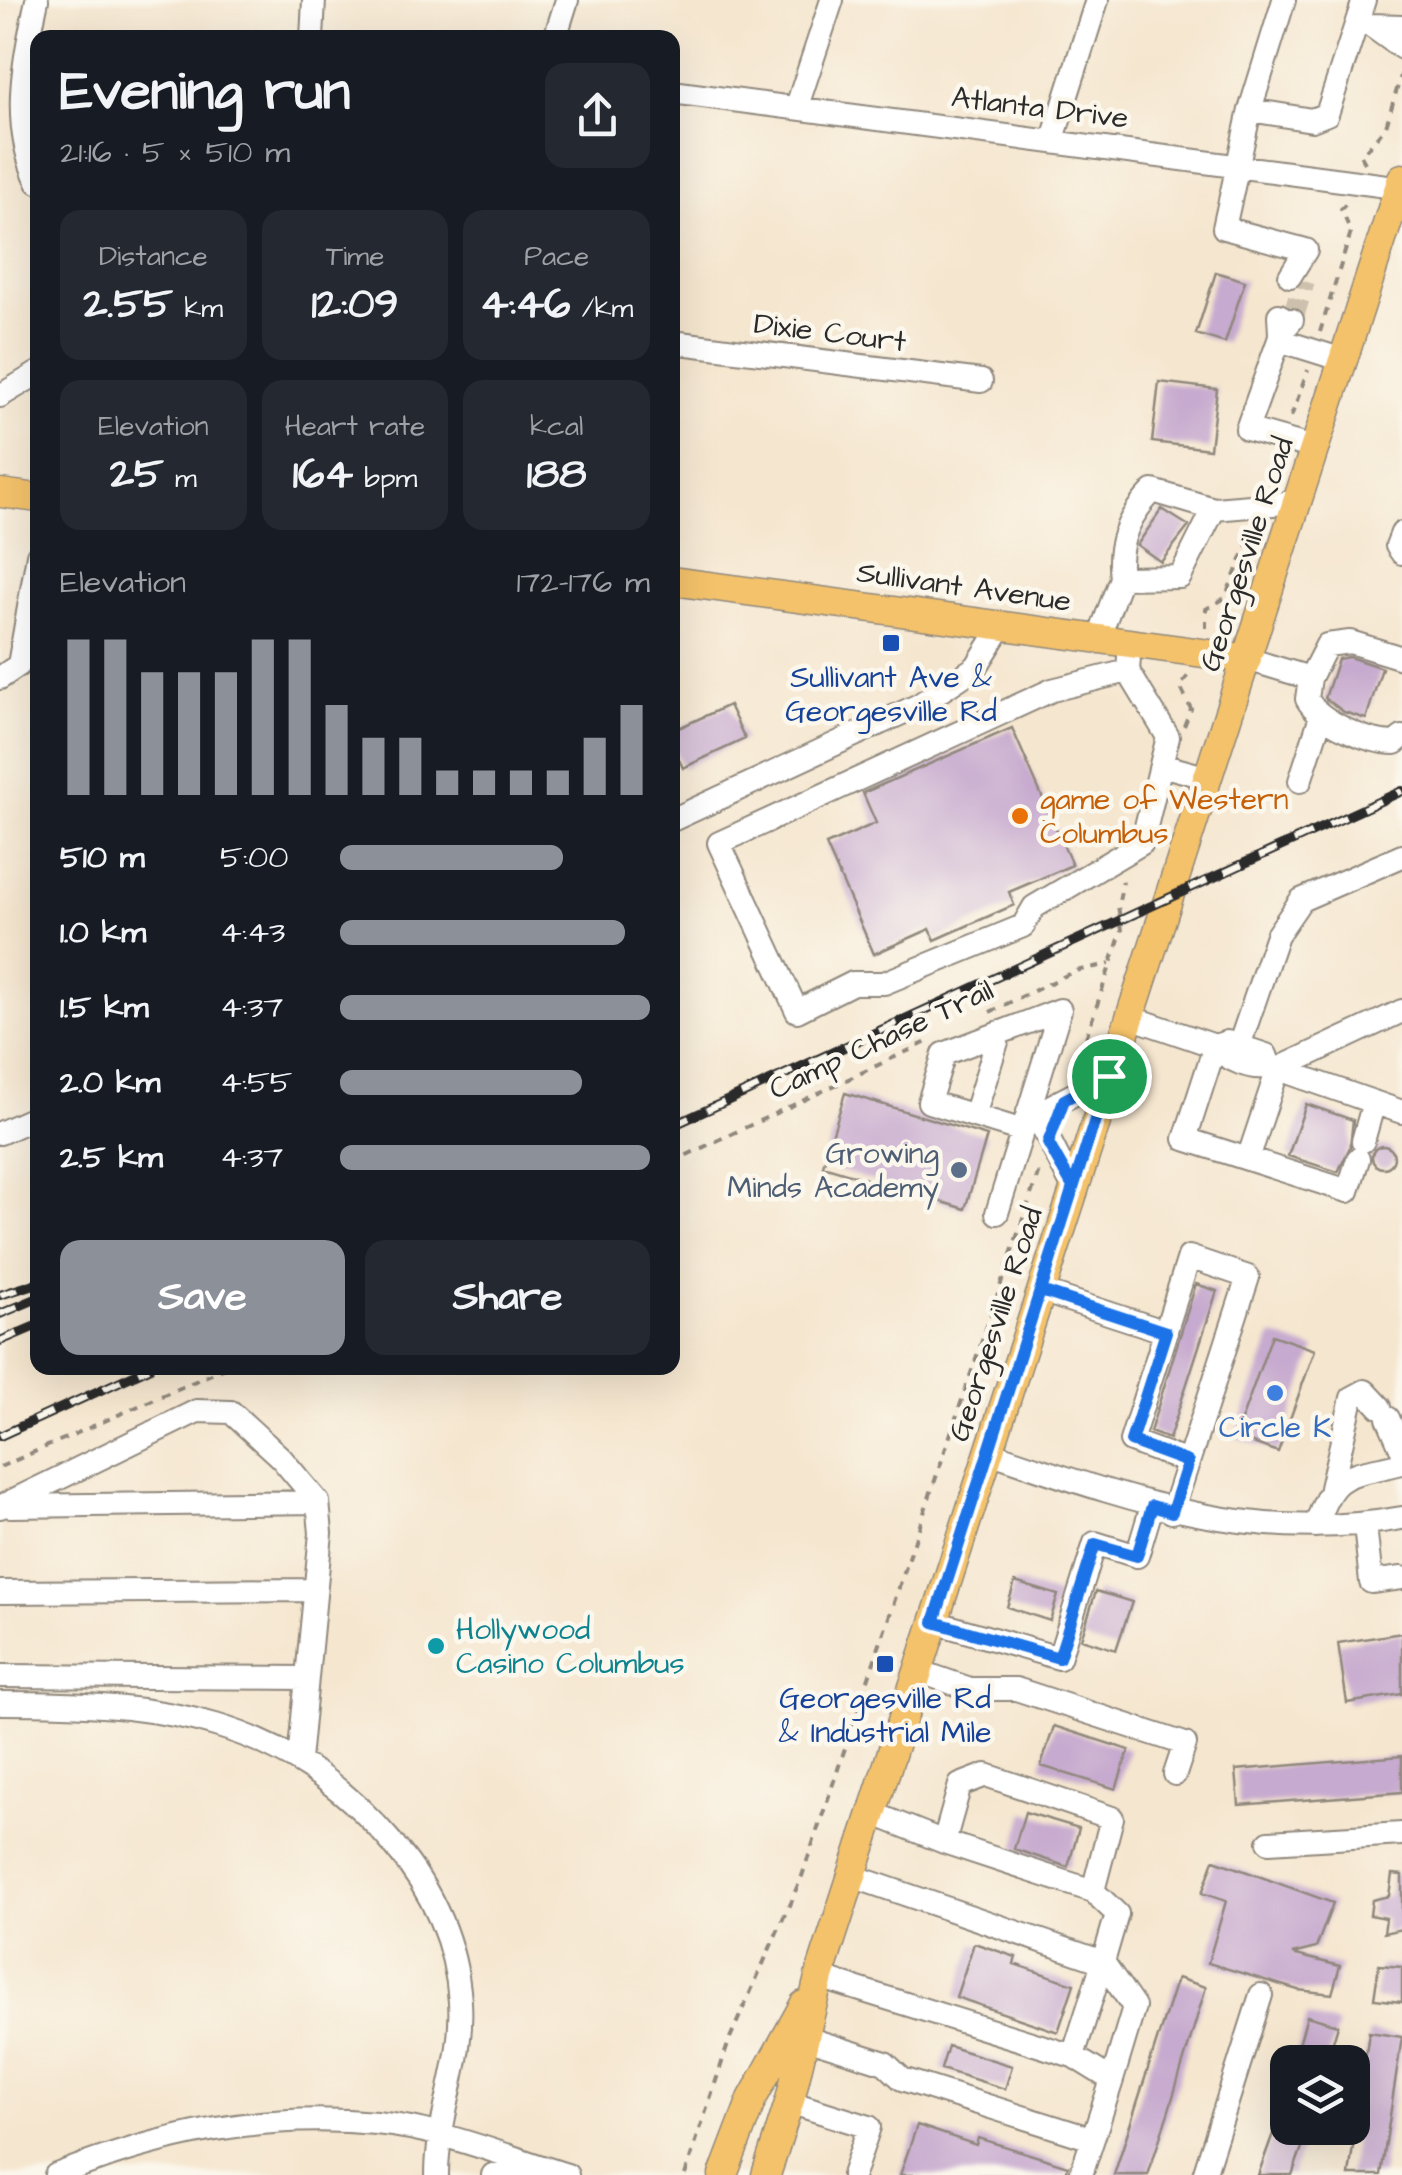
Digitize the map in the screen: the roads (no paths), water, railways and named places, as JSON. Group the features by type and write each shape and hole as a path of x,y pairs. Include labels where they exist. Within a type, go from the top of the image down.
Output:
{"main road":[{"name":"Georgesville Road","path":"766,2175 790,2102 819,1978 1401,184"},
{"path":"0,492 30,497"},
{"name":"Sullivant Avenue","path":"680,582 1247,659"},
{"name":"Georgesville Road","path":"723,2175 752,2099 819,1978"}],"street":[{"path":"32,30 37,0"},
{"path":"312,30 314,0"},
{"path":"558,30 567,0"},
{"path":"796,106 832,0"},
{"path":"1053,139 1097,0"},
{"path":"1284,0 1250,110 1224,228 1306,250 1297,279"},
{"path":"1250,110 1312,120 1328,114 1364,15"},
{"path":"1364,15 1402,26"},
{"path":"1364,15 1402,48"},
{"path":"30,45 12,150 30,172"},
{"name":"Atlanta Drive","path":"680,93 1401,184"},
{"path":"1314,448 1247,428 1283,327 1342,360"},
{"name":"Dixie Court","path":"680,343 981,381"},
{"path":"0,396 30,378"},
{"path":"1099,637 1121,578 1118,555 1134,509 1153,491 1214,509 1297,502"},
{"path":"1121,578 1180,577 1214,509"},
{"path":"1402,532 1398,546 1402,553"},
{"path":"1,676 19,666 30,602"},
{"path":"680,816 919,705 976,667 1003,624"},
{"path":"1402,658 1337,641 1319,655 1310,678 1308,698 1320,716 1388,744 1402,737"},
{"path":"1128,670 1052,690 720,843 796,1011 853,983 884,983 1024,926 1034,907 1142,843 1168,736 1128,670 1130,642"},
{"path":"1247,659 1310,678"},
{"path":"1300,781 1320,716"},
{"path":"1161,765 1208,778"},
{"path":"1239,1046 1277,935 1300,900 1402,856"},
{"path":"997,1212 1029,1119 1060,1010 994,1022 944,1054 929,1102 974,1116 1029,1119 1109,1076"},
{"path":"1130,1017 1215,1046 1222,1056 1260,1069 1274,1068 1402,1011"},
{"path":"974,1116 994,1022"},
{"path":"1215,1046 1226,1042 1239,1046 1266,1056 1274,1068 1402,1112"},
{"path":"1215,1046 1185,1139 1348,1191 1374,1102"},
{"path":"1248,1158 1274,1068"},
{"path":"1029,1119 1073,1187"},
{"path":"0,1133 30,1120"},
{"path":"934,1622 1059,1658 1095,1544 1137,1556 1188,1462 1248,1277 1189,1257 1131,1441 1188,1462"},
{"path":"1041,1291 1166,1332"},
{"path":"1316,1526 1330,1488 1352,1398 1365,1391 1384,1412 1402,1450"},
{"path":"2,1507 197,1411 231,1412 280,1458 318,1502 321,1533 299,1760"},
{"path":"988,1452 1162,1509 1228,1522 1316,1526 1402,1518"},
{"path":"1330,1488 1350,1476 1402,1463"},
{"path":"2,1507 318,1502"},
{"path":"1365,1524 1371,1582 1402,1578"},
{"path":"0,1592 316,1590"},
{"path":"918,1671 970,1689 1016,1689 1185,1744 1175,1774"},
{"path":"0,1676 307,1678"},
{"path":"0,1703 154,1710 219,1725 318,1770 358,1804 418,1872 441,1916 454,1960 461,2037 440,2136 437,2175"},
{"path":"944,1842 960,1785 986,1775 1112,1818 1094,1892"},
{"path":"872,1813 944,1842 1094,1892 1117,1914 1073,2056"},
{"path":"1269,1842 1402,1834"},
{"path":"852,1876 1103,1962 1134,2007 1081,2175"},
{"path":"819,1978 1073,2056 1112,2080"},
{"path":"1204,2175 1261,1995"},
{"path":"806,2038 885,2063 902,2079 1092,2140"},
{"path":"790,2102 869,2127 853,2175"},
{"path":"56,2175 128,2147 212,2126 377,2123 440,2136 562,2173"},
{"path":"493,2175 509,2170 562,2173"}],"tunnel":[{"path":"1292,320 1304,281"}],"railway":[{"path":"680,1122 1402,791"},
{"path":"0,1295 30,1286"},
{"path":"0,1314 30,1301"},
{"path":"0,1341 30,1328"},
{"path":"0,1436 134,1375"}],"place":[{"name":"Sullivant Ave & Georgesville Rd","path":"891,643"},
{"name":"game of Western Columbus","path":"1020,816"},
{"name":"Growing Minds Academy","path":"959,1170"},
{"name":"Circle K","path":"1275,1393"},
{"name":"Hollywood Casino Columbus","path":"436,1646"},
{"name":"Georgesville Rd & Industrial Mile","path":"885,1664"}]}
